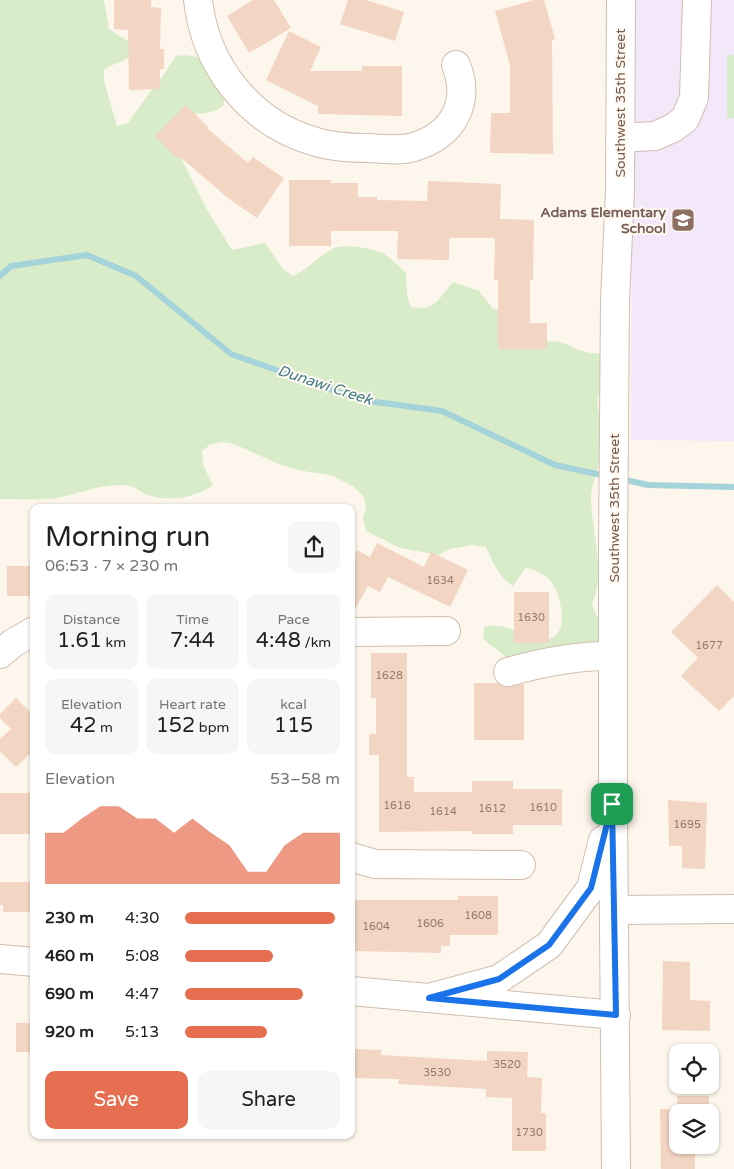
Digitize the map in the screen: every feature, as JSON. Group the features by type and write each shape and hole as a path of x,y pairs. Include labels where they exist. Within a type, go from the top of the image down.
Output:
{"street":[{"path":"198,0 199,13 208,44 223,74 236,91 250,106 275,124 314,142 345,147 399,149 413,147 433,139 449,125 457,114 462,96 461,76 456,65"},
{"name":"Southwest 35th Street","path":"616,1169 616,1015 612,804 615,300 620,138 621,0"},
{"path":"620,138 655,136 673,128 685,119 694,98 697,0"},
{"path":"355,632 446,631"},
{"path":"0,654 13,642 30,633"},
{"path":"508,672 542,662 588,655 613,656"},
{"path":"429,998 499,979 549,945 591,888 612,804"},
{"path":"355,858 376,864 521,865"},
{"path":"614,910 734,909"},
{"path":"0,959 30,962"},
{"path":"355,991 616,1015"}],"shaded area":[{"name":"Adams Elementary School","path":"632,0 734,0 734,441 631,440"}],"green space":[{"path":"0,0 104,0 109,29 131,42 135,52 128,58 104,70 104,81 117,126 128,123 176,56 197,57 215,69 222,81 224,105 213,111 191,115 181,136 181,158 206,208 232,250 265,243 283,269 293,276 337,247 350,246 371,249 385,255 406,273 407,295 410,306 425,308 430,306 440,299 453,282 479,291 493,309 504,309 514,349 554,341 565,343 588,353 601,353 609,380 597,399 600,445 599,461 591,498 598,566 596,592 592,605 601,626 602,638 593,646 519,663 506,657 483,639 484,627 505,627 537,643 555,636 559,631 562,616 561,607 556,589 548,578 526,567 513,586 500,573 486,547 473,545 450,549 439,555 400,548 366,531 363,518 366,508 364,497 354,487 331,475 303,471 281,465 234,444 223,442 211,444 202,451 203,465 213,485 197,494 170,499 143,493 131,486 113,485 50,499 0,499"},
{"path":"727,55 734,55 734,118 727,118"}],"building":[{"path":"114,0 151,0 151,7 161,8 160,49 164,49 164,69 160,69 160,89 129,90 128,30 114,29"},
{"path":"253,0 274,0 291,28 249,53 227,16"},
{"path":"348,0 366,0 404,12 395,41 340,24"},
{"path":"534,0 544,0 555,39 552,40 553,154 490,153 491,113 510,113 510,65 495,11"},
{"path":"289,31 321,47 310,71 362,71 362,66 402,66 402,116 318,114 318,106 266,80"},
{"path":"186,105 207,128 248,163 253,157 284,178 257,218 229,199 179,156 177,158 155,136"},
{"path":"289,180 331,180 331,183 358,183 358,197 377,197 377,200 427,201 428,181 501,184 500,219 534,220 533,280 530,280 530,323 547,323 547,349 498,349 498,280 494,280 495,238 449,238 449,260 397,259 398,231 331,231 331,246 289,246"},
{"path":"377,543 424,567 431,552 468,570 450,607 388,577 380,592 368,586 355,609 355,554 357,550 370,557"},
{"path":"7,566 30,566 30,596 7,596"},
{"path":"717,585 734,602 734,696 719,711 681,676 698,658 671,632"},
{"path":"514,592 549,592 549,643 514,643"},
{"path":"371,653 407,653 407,777 414,777 414,792 472,792 472,781 513,781 513,789 562,789 562,825 513,825 513,834 472,834 472,831 379,832 379,755 369,755 369,734 376,734 376,698 371,698"},
{"path":"474,683 497,683 505,687 524,684 524,740 474,740"},
{"path":"16,698 30,712 30,754 16,767 0,751 0,739 11,729 0,718 0,714"},
{"path":"0,793 30,793 30,834 0,834"},
{"path":"668,800 707,803 705,869 682,868 682,846 669,846"},
{"path":"0,882 30,882 30,912 3,912 3,905 0,905"},
{"path":"458,896 498,896 498,935 450,935 450,946 441,946 441,953 355,951 355,900 458,900"},
{"path":"663,961 690,962 690,1000 710,1001 710,1031 662,1030"},
{"path":"16,1023 30,1023 30,1052 16,1052"},
{"path":"355,1049 382,1050 381,1055 487,1061 487,1051 528,1052 527,1077 542,1078 541,1113 546,1113 546,1151 512,1151 512,1098 486,1097 486,1089 398,1084 399,1079 355,1078"},
{"path":"677,1096 709,1096 709,1104 678,1104"},
{"path":"660,1109 669,1109 669,1154 695,1154 695,1169 661,1169"}],"waterway":[{"name":"Dunawi Creek","path":"0,276 11,266 87,255 136,276 231,354 361,400 442,411 555,465 606,476"},
{"name":"Dunawi Creek","path":"621,479 648,485 734,487"}],"place":[{"name":"Adams Elementary School","path":"683,220"}],"route":[{"path":"612,804 616,1015 429,998 499,979 549,945 591,888 612,804"}]}
